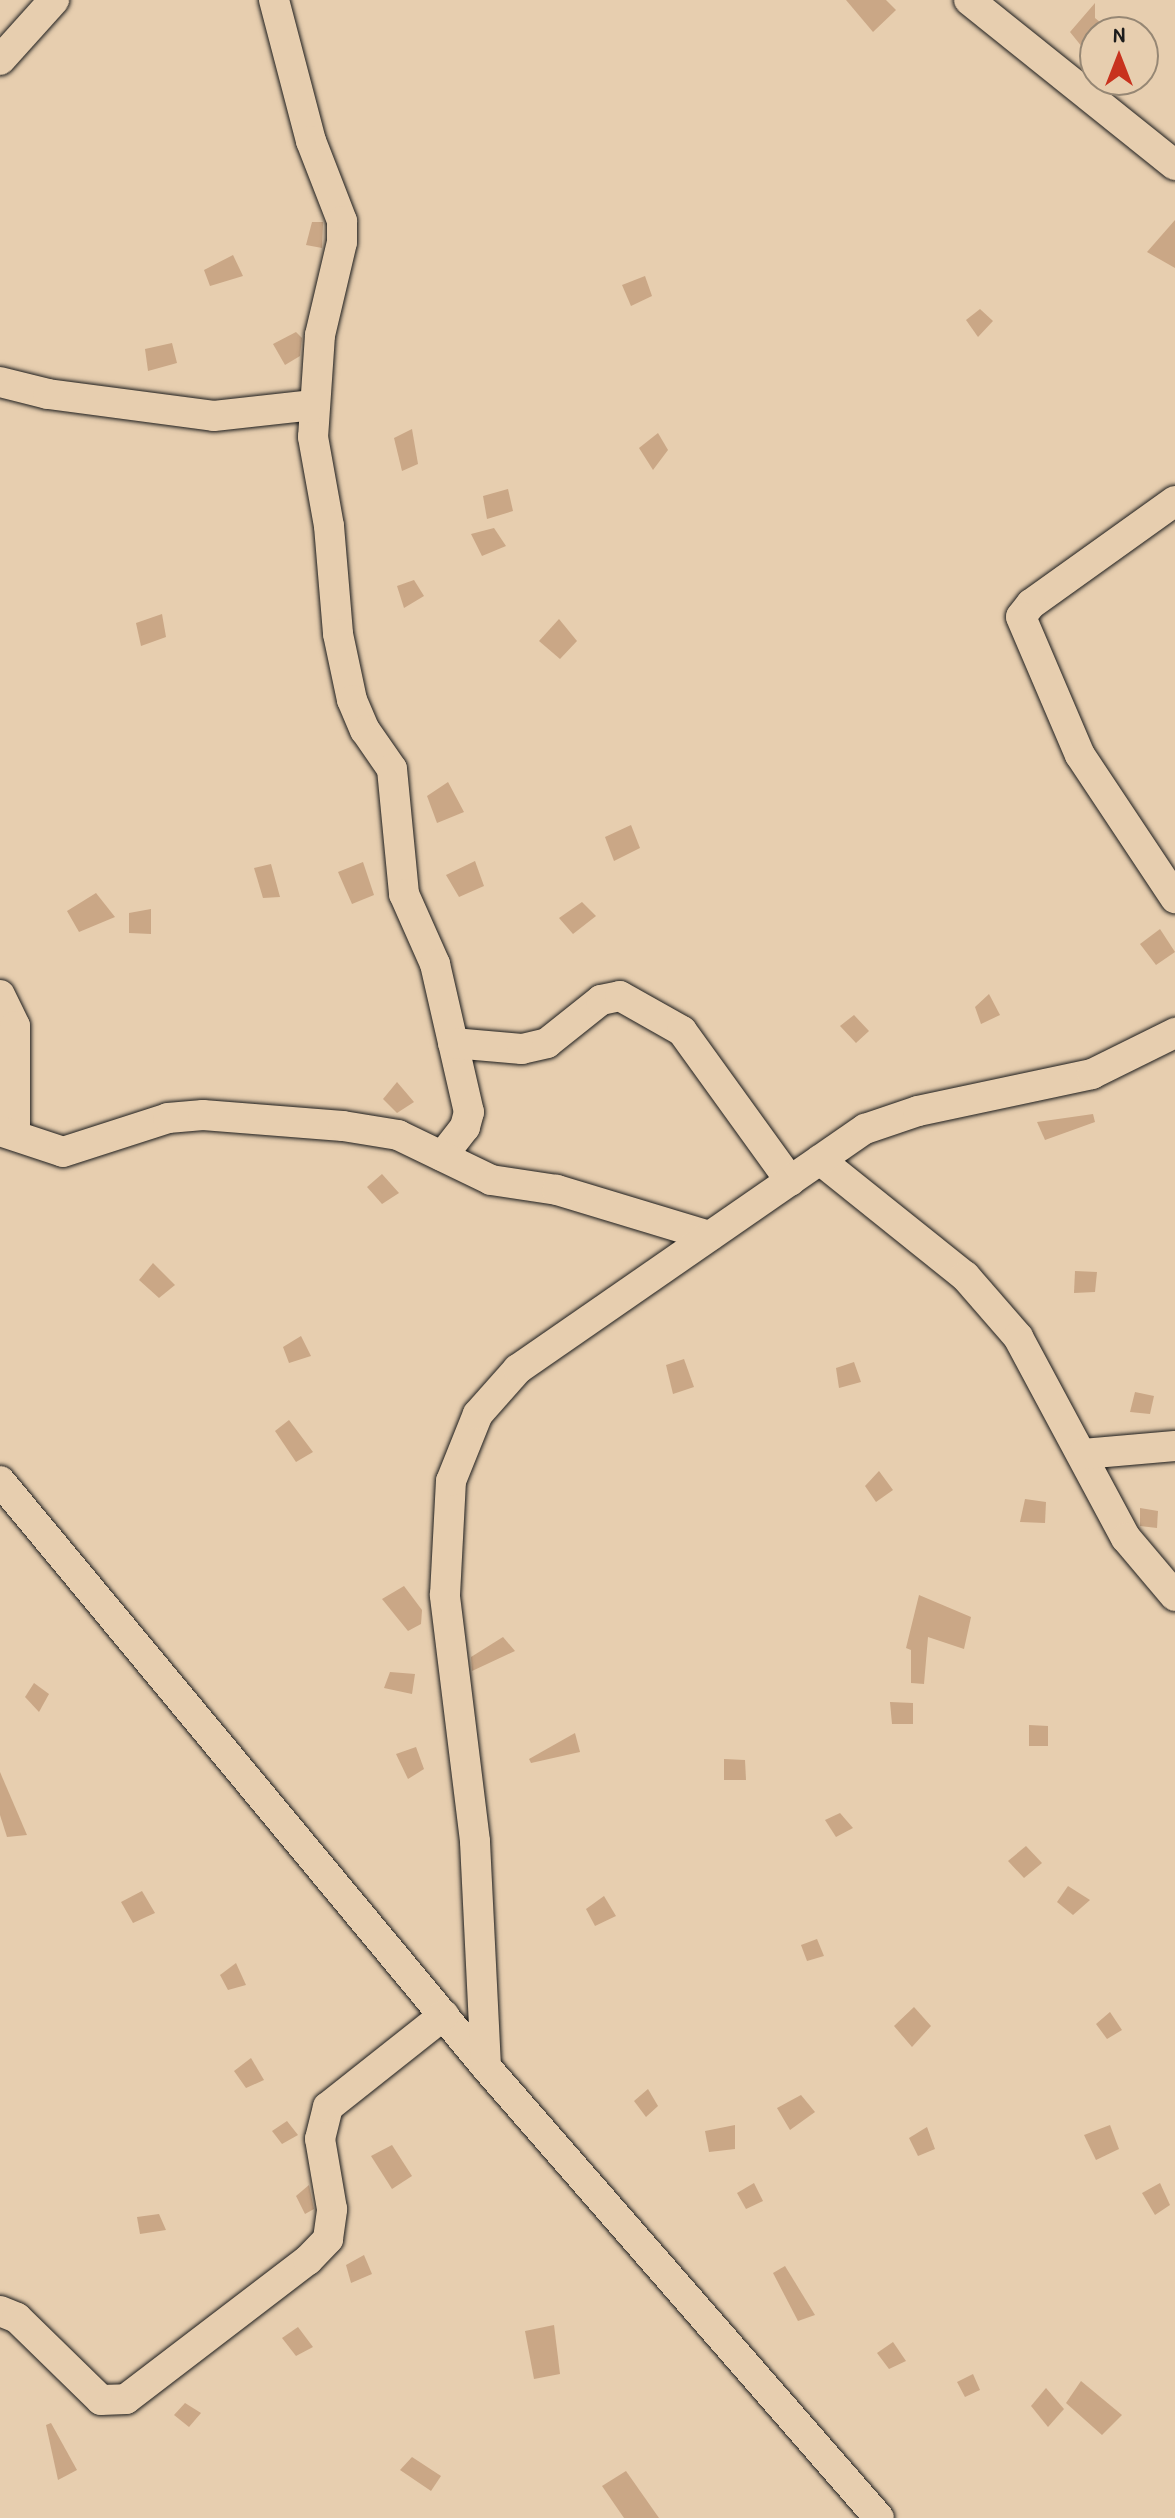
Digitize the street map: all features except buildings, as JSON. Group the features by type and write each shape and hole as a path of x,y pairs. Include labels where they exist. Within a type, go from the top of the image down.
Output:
{"street":[{"path":"0,60 54,0"},
{"path":"274,0 311,141 343,231 324,311 313,405 338,634 357,714 392,769 402,884 435,964 469,1120 442,1156"},
{"path":"969,0 1175,165"},
{"path":"0,382 48,394 214,416 313,405"},
{"path":"1175,501 1031,604 1021,617 1080,755 1175,898"},
{"path":"0,995 16,1037 7,1132 50,1151 63,1152 168,1118 247,1115 398,1135 491,1180 557,1190 709,1236"},
{"path":"453,1043 522,1049 547,1043 601,1000 620,996 682,1031 790,1181"},
{"path":"486,2067 475,1841 445,1595 451,1481 478,1414 518,1369 865,1129 918,1111 1092,1074 1175,1033"},
{"path":"820,1160 965,1276 1018,1337 1126,1538 1175,1596"},
{"path":"1083,1454 1175,1446"},
{"path":"0,1481 486,2067 879,2518"},
{"path":"0,2311 17,2318 101,2400 126,2399 308,2260 328,2239 332,2209 320,2139 328,2107 444,2015"}]}
